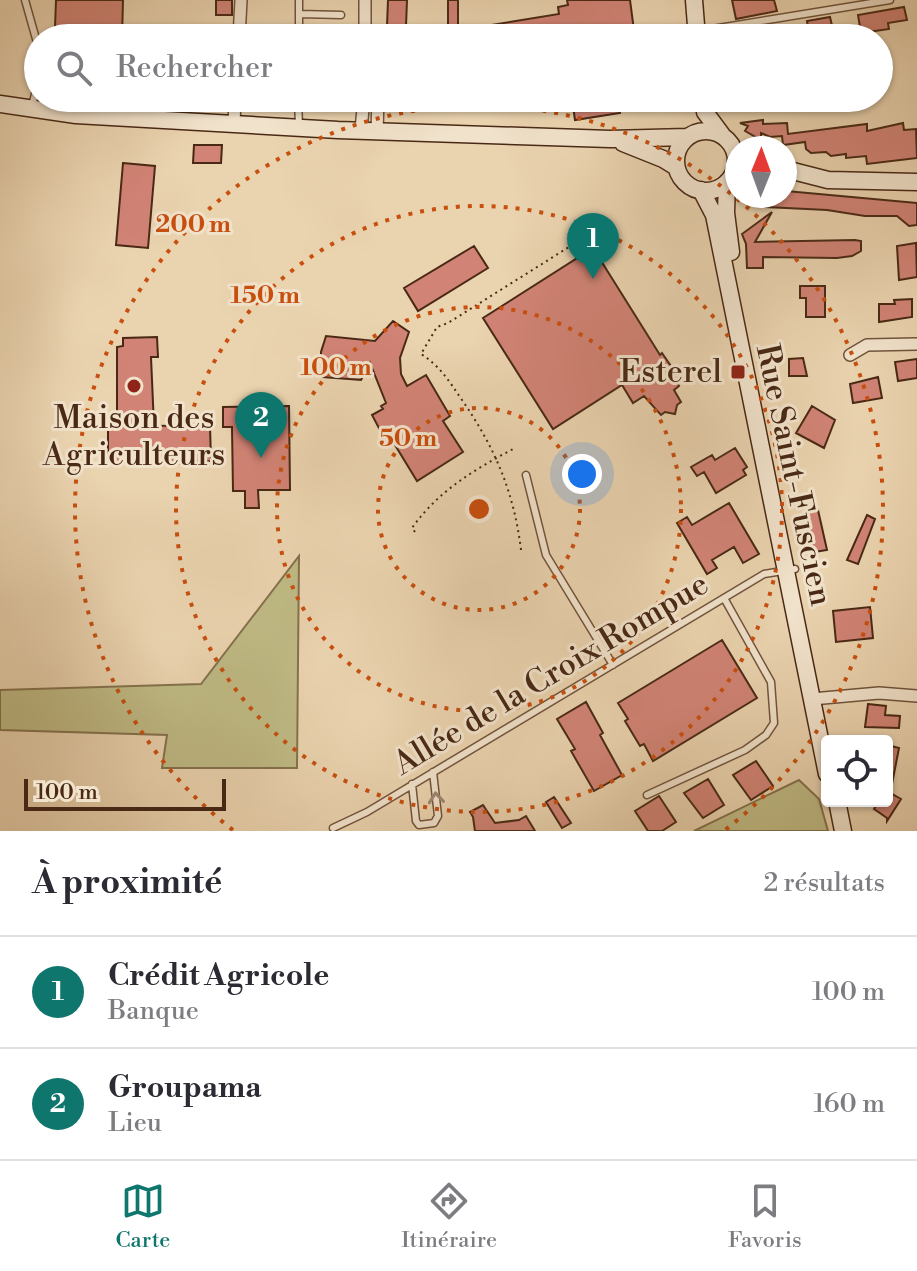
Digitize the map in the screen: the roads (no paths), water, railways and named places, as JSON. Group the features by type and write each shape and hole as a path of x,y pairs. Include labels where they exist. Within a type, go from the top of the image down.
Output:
{"main road":[{"path":"694,0 696,24"},
{"path":"0,104 24,108"},
{"path":"54,112 369,131 610,139 711,131 725,139"},
{"path":"676,167 679,147 690,135 701,112"},
{"path":"709,112 727,136"},
{"path":"610,139 648,152 676,167 688,185 701,190 715,189 725,183"},
{"path":"797,173 828,180 917,182"},
{"name":"Rue Saint-Fuscien","path":"701,190 714,215 827,735"},
{"name":"Rue Saint-Fuscien","path":"727,208 735,274 790,570"},
{"name":"Rue Saint-Fuscien","path":"817,698 822,735"},
{"path":"838,807 843,831"}],"street":[{"path":"240,24 241,0"},
{"path":"365,0 365,24"},
{"path":"234,112 234,124"},
{"path":"366,112 369,131"},
{"path":"369,131 374,112"},
{"path":"850,355 867,345 917,344"},
{"path":"817,698 879,693 917,696"}],"lane":[{"path":"25,0 32,24"},
{"path":"299,0 299,24"},
{"path":"758,24 890,0"},
{"path":"299,14 341,15"},
{"path":"298,112 299,127"},
{"path":"526,475 546,555 613,665"},
{"name":"Allée de la Croix Rompue","path":"333,828 433,772 764,574 790,570"},
{"path":"647,795 745,750 766,735 774,723 771,682 724,598"},
{"path":"412,784 416,821 419,825 434,823 438,816 433,772"}],"place":[{"name":"Crédit Agricole","path":"593,279"},
{"name":"Esterel","path":"738,372"},
{"name":"Maison des Agriculteurs","path":"134,386"},
{"name":"Groupama","path":"261,458"}]}
